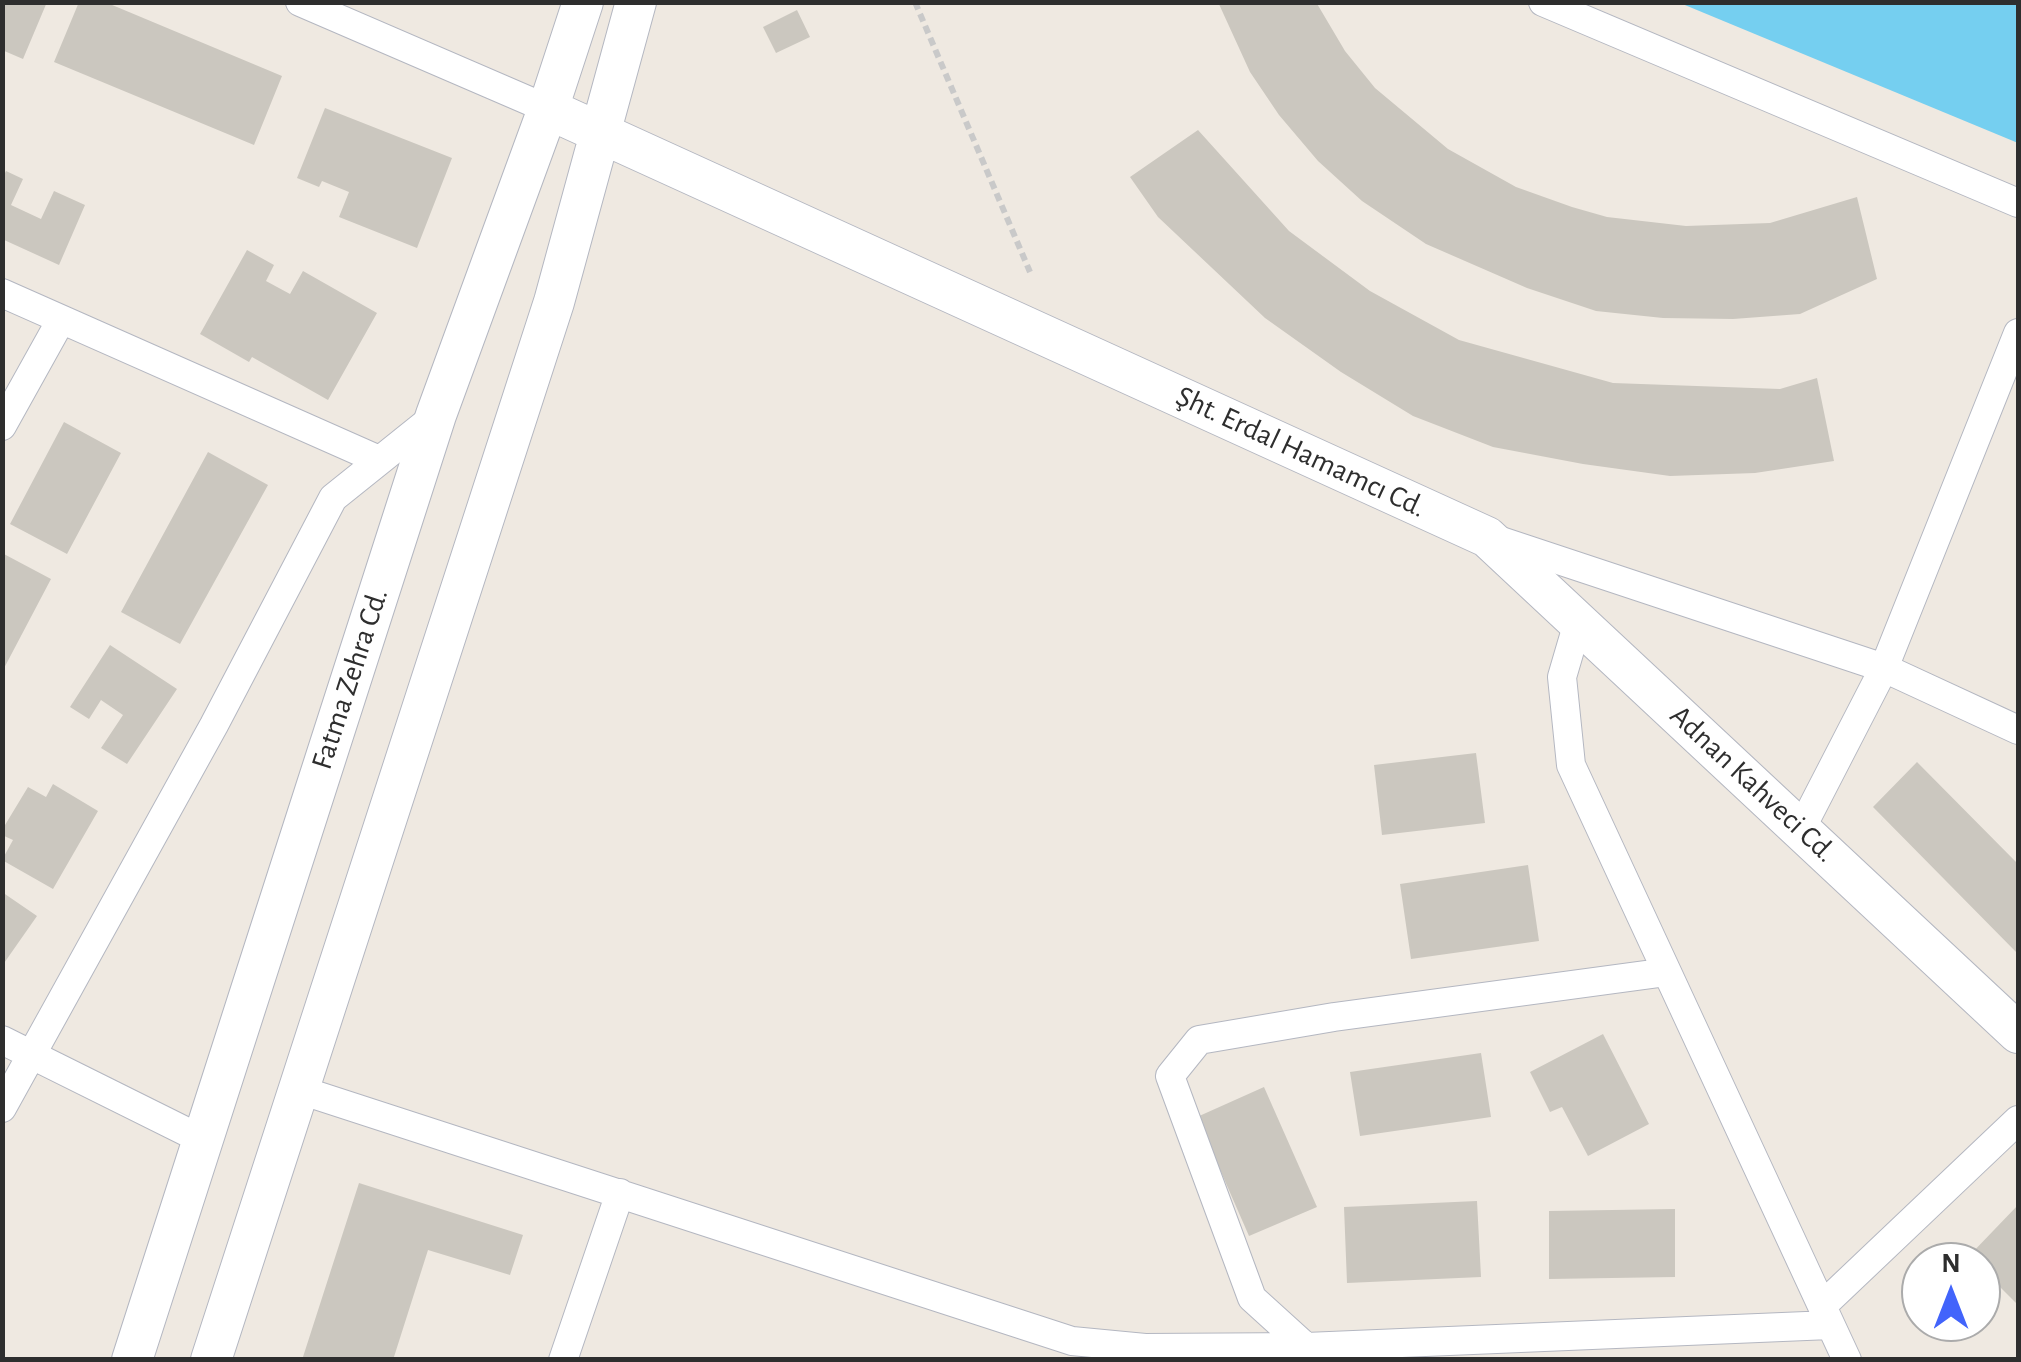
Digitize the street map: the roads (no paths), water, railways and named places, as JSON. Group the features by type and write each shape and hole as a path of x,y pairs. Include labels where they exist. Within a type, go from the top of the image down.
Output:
{"main road":[{"name":"Fatma Zehra Cd.","path":"132,1360 436,415 548,109 582,2"},
{"path":"211,1360 554,302 636,2"},
{"name":"Şht. Erdal Hamamcı Cd.","path":"548,109 1487,536"},
{"name":"Adnan Kahveci Cd.","path":"1487,536 2018,1033"}],"street":[{"path":"300,2 548,109"},
{"path":"1543,2 2018,202"},
{"path":"2,293 380,460"},
{"path":"2,426 61,320"},
{"path":"1801,829 1884,668 2018,333"},
{"path":"2,1108 214,724 333,498 436,415"},
{"name":"Şht. Erdal Hamamcı Cd.","path":"1487,536 1884,668 2018,730"},
{"path":"1579,619 1562,677 1571,765 1847,1360"},
{"path":"1306,1347 1252,1298 1170,1076 1199,1040 1334,1017 1666,972"},
{"path":"2,1040 201,1138"},
{"path":"297,1089 620,1194 1075,1350 1306,1347 1363,1352 1826,1315 2018,1120"},
{"path":"563,1360 620,1194"}],"water":[{"path":"1680,3 2018,3 2018,143"}]}
